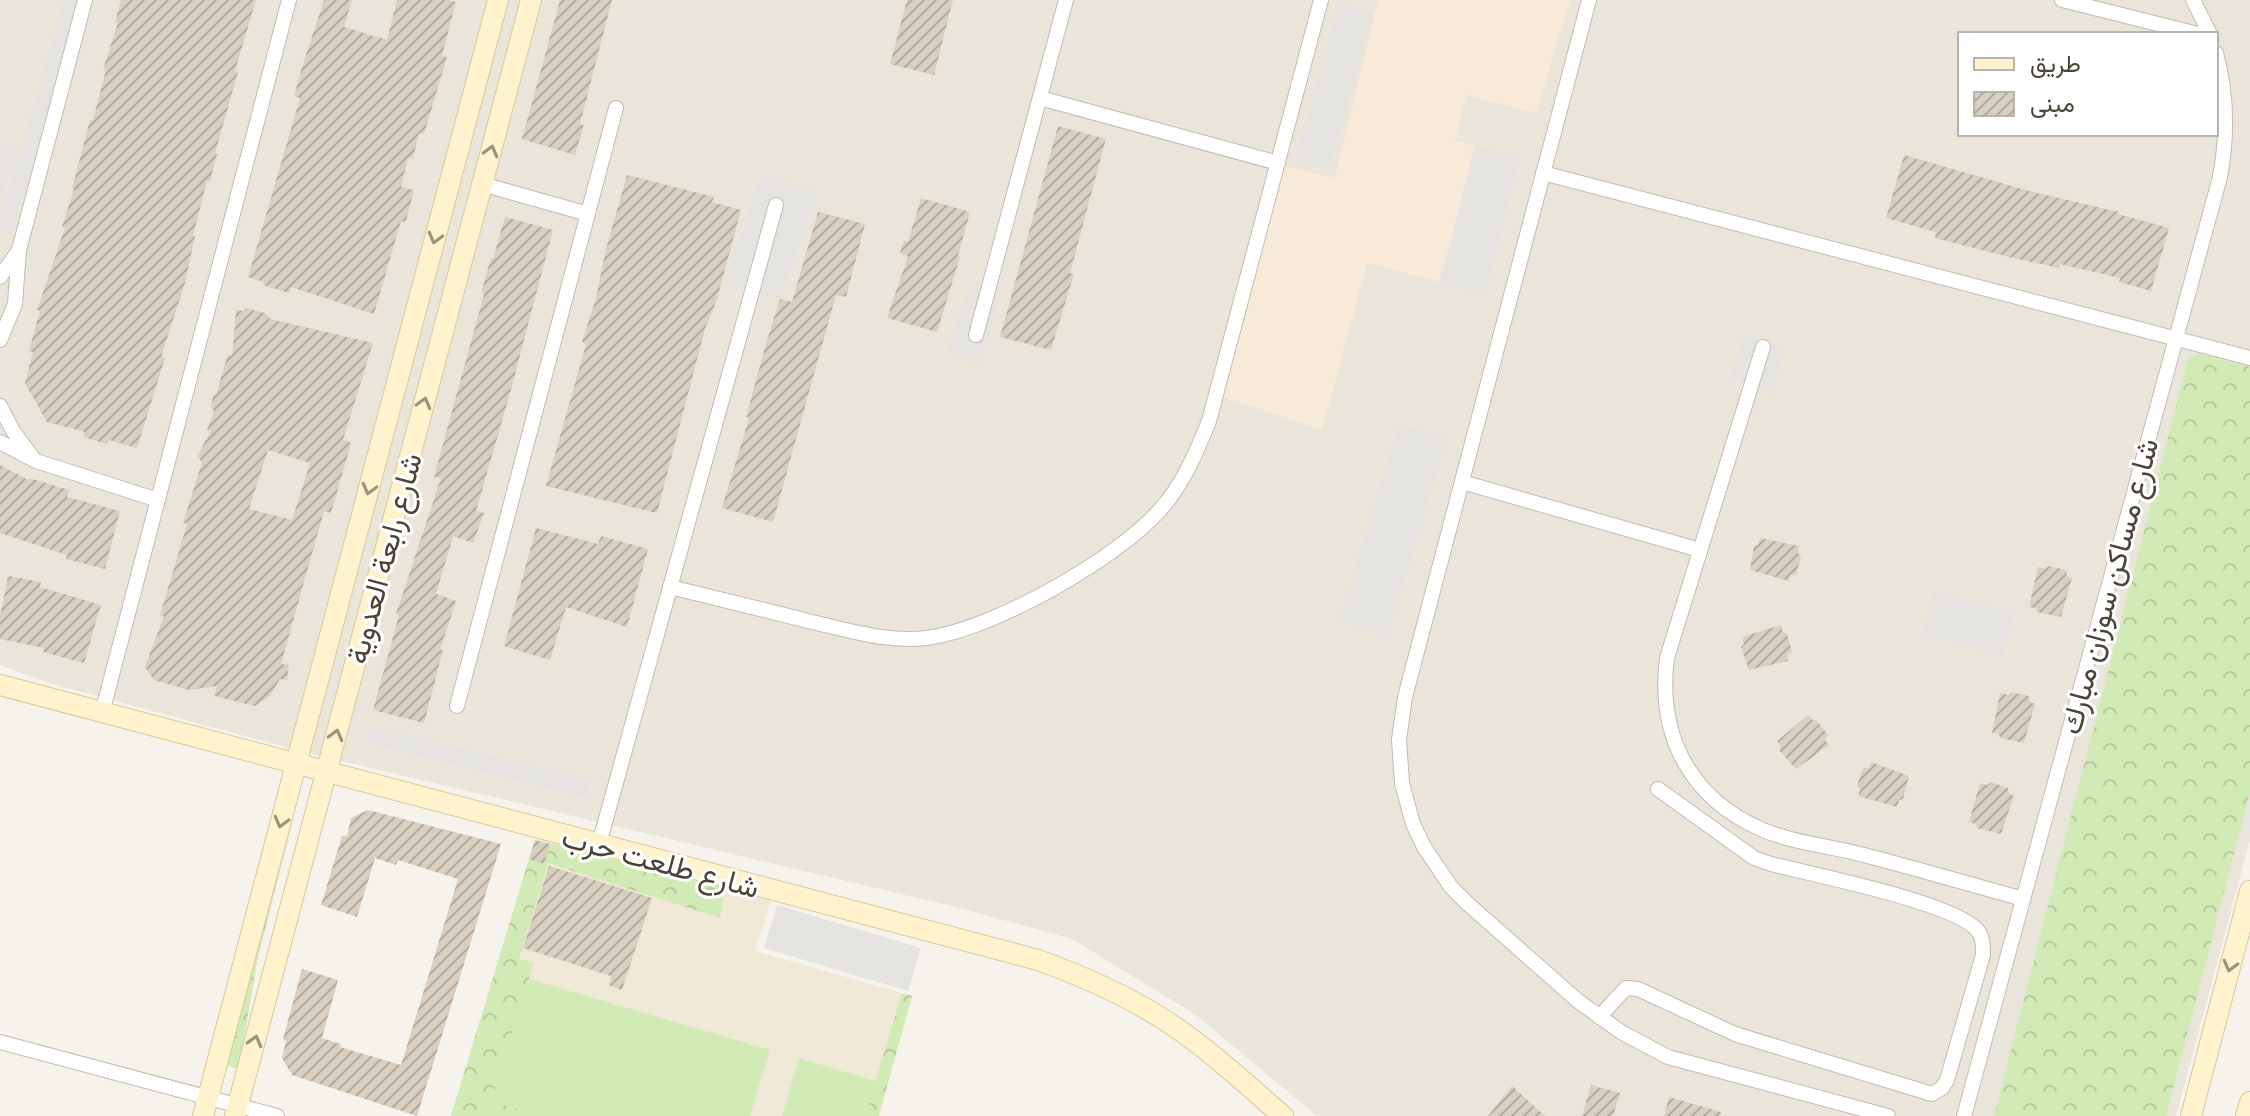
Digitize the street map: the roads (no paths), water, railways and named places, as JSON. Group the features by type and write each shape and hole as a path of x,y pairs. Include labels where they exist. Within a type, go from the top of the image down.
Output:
{"street":[{"path":"0,340 15,304 19,250 85,0"},
{"path":"102,713 289,0"},
{"name":"شارع رابعة العدوية","path":"206,1107 498,0"},
{"name":"شارع رابعة العدوية","path":"237,1111 531,0"},
{"path":"976,335 1066,0"},
{"path":"670,587 870,636 926,639 968,627 1014,608 1110,552 1161,510 1183,480 1209,421 1321,0"},
{"path":"1589,0 1401,719 1399,761 1407,804 1424,847 1451,887 1599,1017 1621,1032 1668,1057 1888,1116"},
{"path":"2062,0 2190,32"},
{"path":"2193,0 2209,32"},
{"name":"شارع مساكن سوزان مبارك","path":"1964,1116 2223,157 2226,115 2218,61"},
{"path":"1040,98 1278,163"},
{"path":"457,706 616,108"},
{"path":"1543,173 2250,358"},
{"path":"482,184 588,214"},
{"path":"599,844 776,205"},
{"path":"0,277 19,250"},
{"path":"1763,347 1667,658 1667,717 1680,755 1702,788 1722,807 1765,831 2023,899"},
{"path":"0,406 13,431 36,461"},
{"path":"0,442 36,461 158,500"},
{"path":"1462,482 1700,550"},
{"name":"شارع طلعت حرب","path":"0,685 1003,950 1073,972 1173,1025 1283,1116"},
{"path":"1599,1017 1626,988 1638,989 1735,1034 1932,1094 1942,1088 1947,1080 1983,955 1979,932 1971,924 1926,903 1754,858 1658,789"},
{"path":"1754,858 1765,831"},
{"path":"2191,1116 2247,915 2250,891"},
{"path":"0,1042 206,1107 277,1116"},
{"path":"2246,1116 2250,1102"}]}
